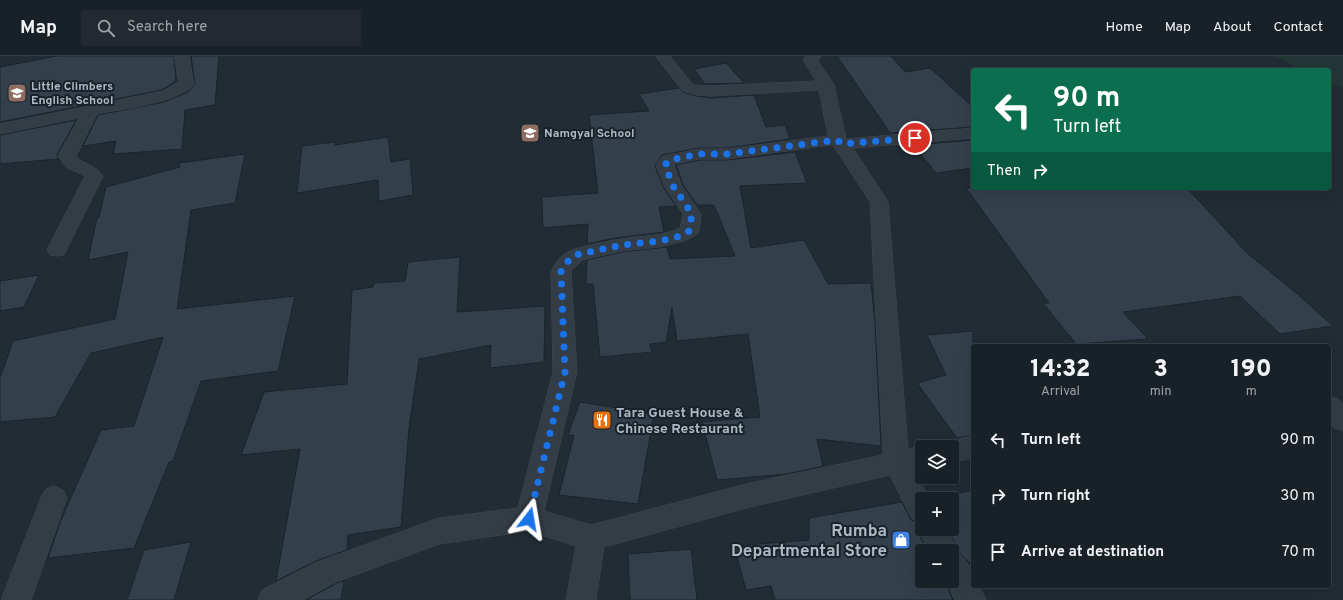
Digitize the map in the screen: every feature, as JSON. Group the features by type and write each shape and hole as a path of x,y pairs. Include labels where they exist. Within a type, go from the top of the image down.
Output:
{"street":[{"path":"0,128 90,112 162,97 174,92 186,84 182,56"},
{"path":"663,56 688,88 696,90 712,91 826,85"},
{"path":"814,56 810,60 826,85 839,142 880,202 896,462 915,497"},
{"path":"57,250 94,176 92,173 68,161 67,156 90,112"},
{"path":"529,519 565,372 561,271 566,263 575,255 622,245 659,241 677,237 689,231 692,214 673,186 665,165 670,160 699,154 727,154 839,142 971,133"},
{"path":"1331,404 1343,401"},
{"path":"1331,407 1343,421"},
{"path":"959,450 971,447"},
{"path":"286,596 327,572 439,531 529,519 591,538 750,495 915,458"},
{"path":"16,600 54,498"},
{"path":"581,600 591,538"},
{"path":"959,578 971,600"}],"green space":[{"path":"1275,56 1343,56 1343,88 1331,85 1331,68 1297,68"}],"building":[{"path":"57,56 174,56 176,81 162,90 0,122 0,67"},
{"path":"191,56 219,56 215,105 185,110 182,149 113,154 116,141 83,146 98,115 164,102 188,92 195,84"},
{"path":"837,56 891,56 905,72 930,68 971,105 971,127 890,133"},
{"path":"726,63 744,83 705,84 694,69"},
{"path":"679,88 683,92 696,96 712,98 754,95 766,127 785,125 790,139 727,148 699,148 662,155 655,166 663,187 676,206 659,207 664,232 615,238 587,244 588,224 543,228 542,197 598,193 589,115 649,111 639,94"},
{"path":"76,120 57,155 58,159 0,164 0,135"},
{"path":"388,137 391,162 410,159 413,195 379,201 378,180 297,193 302,146 335,142 335,145"},
{"path":"971,140 971,168 936,173 913,145"},
{"path":"795,152 807,183 740,186 751,248 804,240 828,284 871,283 875,324 881,446 817,439 823,466 787,474 717,480 702,422 760,417 748,334 677,341 672,307 666,342 650,344 652,352 600,357 593,284 586,284 587,260 622,252 667,247 670,259 735,256 714,205 697,205 683,185 676,165 699,160 727,160"},
{"path":"245,154 235,203 191,210 177,309 295,296 278,371 201,381 173,461 169,462 134,548 48,558 61,520 101,430 134,426 163,337 91,353 55,417 0,422 0,378 13,341 115,319 128,252 88,260 97,218 99,217 106,187 180,167 179,163"},
{"path":"966,188 971,188 971,190 1189,190 1248,254 1294,291 1333,326 1280,334 1240,296 1123,312 1148,339 1076,344 1043,303 1049,303"},
{"path":"460,257 457,312 545,306 544,362 490,368 491,345 419,359 409,428 401,527 348,535 347,550 316,561 276,581 300,449 241,455 264,392 347,384 352,290 373,287 374,283 405,281 408,262"},
{"path":"39,275 24,307 0,311 0,281"},
{"path":"973,331 973,344 971,344 971,435 957,438 917,383 946,375 927,335"},
{"path":"580,402 654,414 638,504 559,495 574,435 568,435"},
{"path":"971,490 971,568 969,562 959,552 959,544 956,544 952,536 959,536 959,493"},
{"path":"902,502 911,520 915,522 915,536 920,536 924,544 915,544 915,588 947,588 953,600 775,600 771,586 746,590 734,546 809,540 809,518"},
{"path":"191,542 174,600 127,600 144,550"},
{"path":"691,549 697,600 630,600 628,554"},
{"path":"344,581 341,600 306,600 337,583"}],"place":[{"name":"Little Climbers English School","path":"17,93"},
{"name":"Namgyal School","path":"530,133"},
{"name":"Tara Guest House & Chinese Restaurant","path":"602,420"},
{"name":"Rumba Departmental Store","path":"901,540"}],"route":[{"path":"529,519 565,372 561,271 566,263 575,255 622,245 659,241 677,237 689,231 692,214 673,186 665,165 670,160 699,154 727,154 837,140 842,144 915,138"}]}
